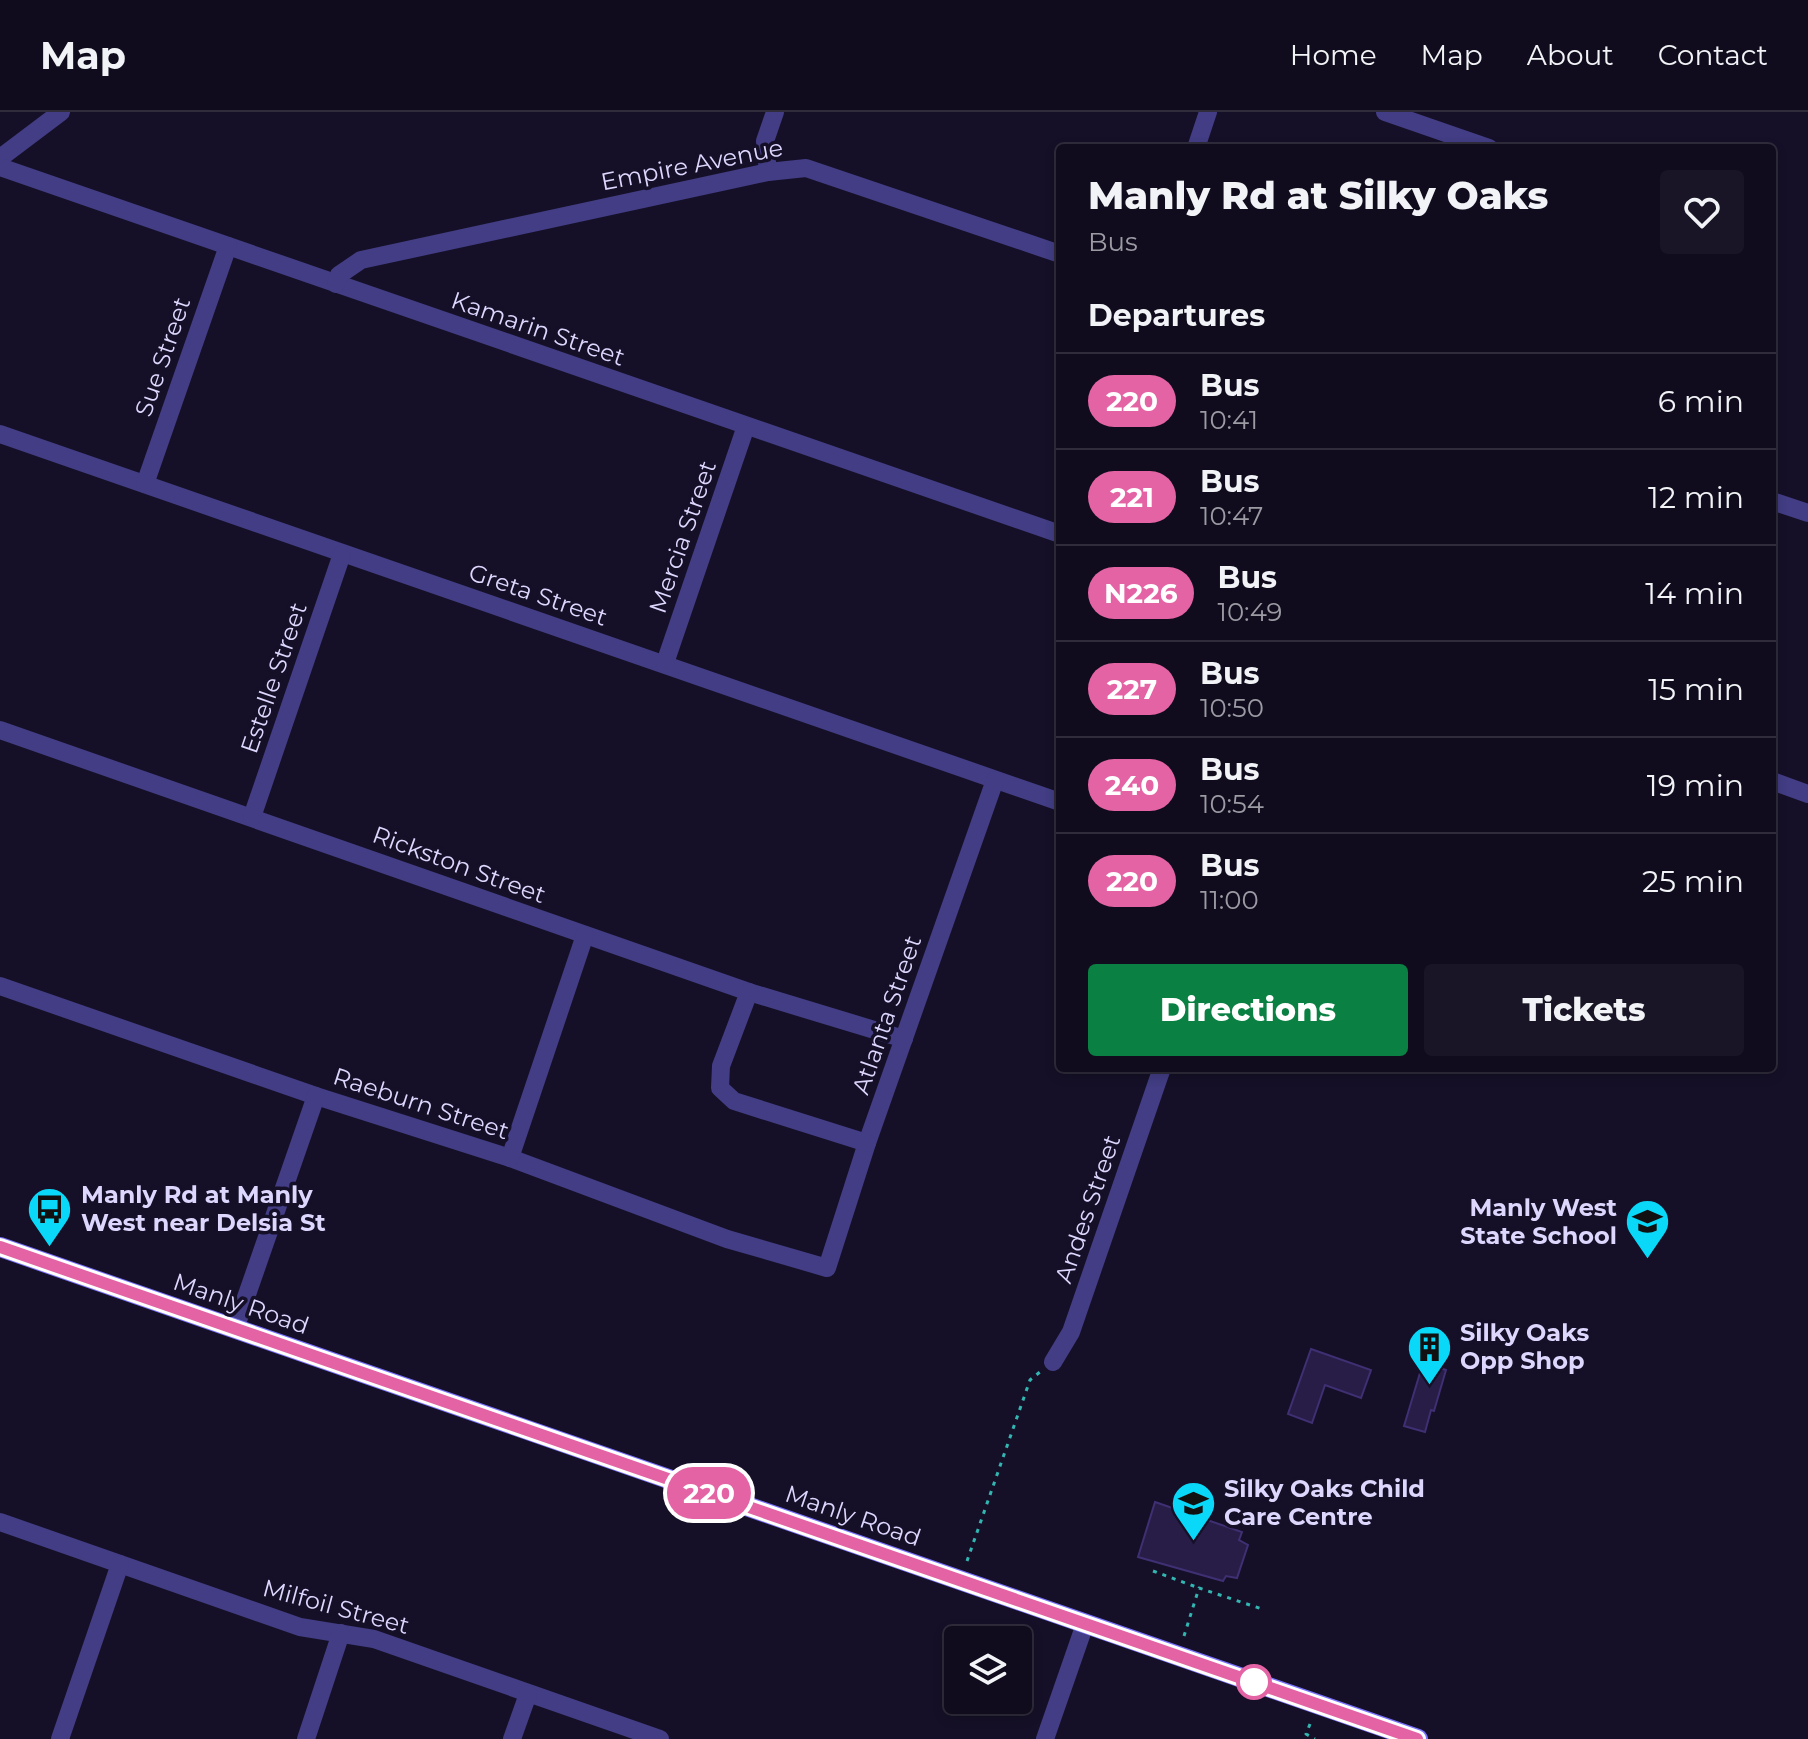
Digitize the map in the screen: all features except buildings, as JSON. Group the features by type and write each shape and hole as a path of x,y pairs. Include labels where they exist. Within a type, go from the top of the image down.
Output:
{"main road":[{"name":"Manly Road","path":"0,1247 1418,1739"}],"street":[{"path":"0,158 61,112"},
{"path":"768,172 765,141 775,112"},
{"path":"1197,144 1208,112"},
{"path":"1385,112 1477,144"},
{"name":"Kamarin Street","path":"0,167 1056,533"},
{"name":"Empire Avenue","path":"336,284 339,275 361,260 768,172 806,168 1056,253"},
{"name":"Sue Street","path":"145,484 228,246"},
{"name":"Mercia Street","path":"665,663 746,426"},
{"name":"Greta Street","path":"0,434 1056,801"},
{"path":"1776,502 1808,513"},
{"name":"Estelle Street","path":"252,817 342,554"},
{"name":"Rickston Street","path":"0,730 749,992 904,1039"},
{"name":"Atlanta Street","path":"827,1268 867,1143 995,780"},
{"path":"1776,782 1808,794"},
{"path":"510,1158 585,935"},
{"name":"Raeburn Street","path":"0,986 316,1096 510,1158 727,1239 827,1268"},
{"path":"749,992 721,1066 720,1088 734,1101 867,1143"},
{"name":"Andes Street","path":"1053,1362 1071,1332 1161,1072"},
{"path":"235,1329 316,1096"},
{"name":"Milfoil Street","path":"0,1522 300,1627 374,1639 660,1739"},
{"path":"60,1739 120,1564"},
{"path":"1045,1739 1085,1624"},
{"path":"306,1739 341,1633"},
{"path":"512,1739 528,1694"}],"path":[{"path":"967,1561 1030,1380 1053,1362"},
{"path":"1153,1571 1265,1610"},
{"path":"1184,1636 1199,1588"},
{"path":"1310,1724 1306,1734 1315,1739"}],"bus line":[{"name":"220","path":"0,1247 1417,1739"}],"place":[{"name":"Manly Rd at Manly West near Delsia St","path":"50,1248"},
{"name":"Manly West State School","path":"1648,1261"},
{"name":"Silky Oaks Opp Shop","path":"1429,1386"},
{"name":"Silky Oaks Child Care Centre","path":"1193,1542"}]}
